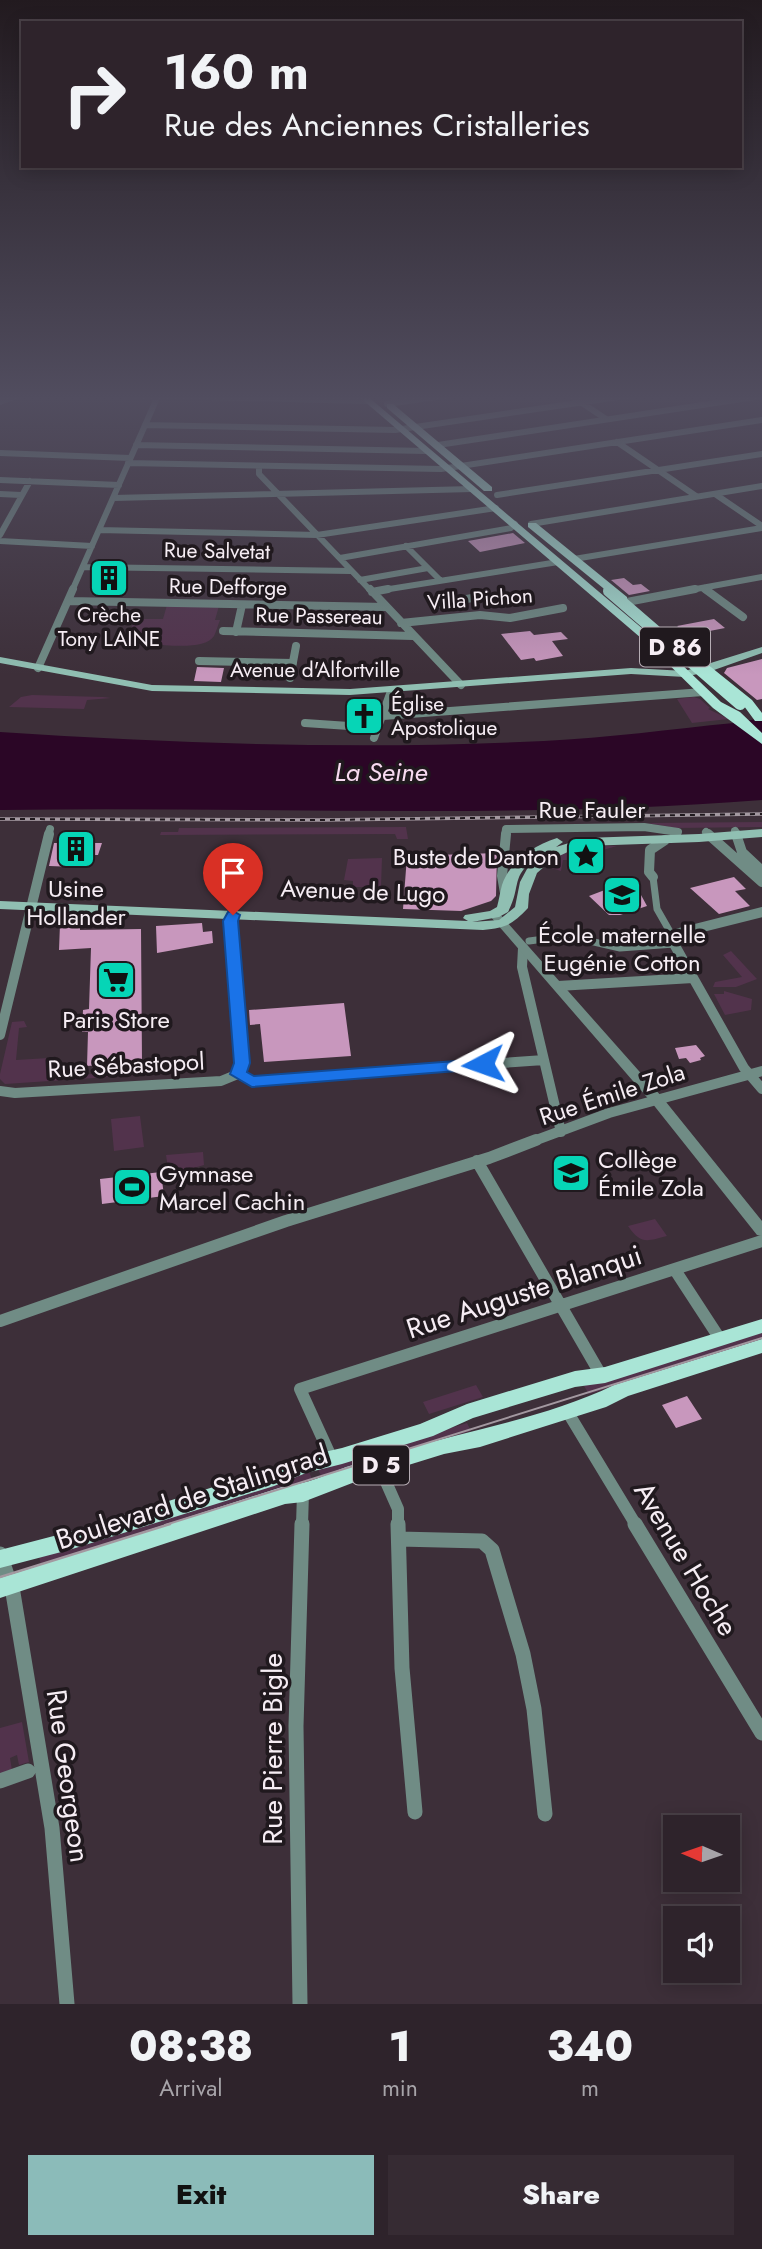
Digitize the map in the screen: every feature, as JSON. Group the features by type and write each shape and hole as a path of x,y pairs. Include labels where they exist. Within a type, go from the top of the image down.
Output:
{"main road":[{"name":"D 86","path":"472,489 581,581 720,707 742,722"},
{"name":"D 86","path":"489,489 574,559 762,740"},
{"name":"D 86","path":"581,581 604,589 627,602 710,668 748,702 760,720"},
{"name":"D 86","path":"604,589 760,720"},
{"path":"680,669 699,660 761,650"},
{"name":"Avenue d'Alfortville","path":"0,660 152,688 288,684 391,691 631,671 710,668 761,650"},
{"path":"503,919 509,883 516,870 537,852 558,841 589,835 678,832 708,834"},
{"path":"503,919 521,908 522,888 529,873 548,856 567,846 585,842 762,832"},
{"name":"Avenue de Lugo","path":"0,896 32,904 233,915 484,926 503,919"},
{"name":"Avenue de Lugo","path":"0,905 503,919"},
{"name":"Boulevard de Stalingrad","path":"0,1557 69,1541 274,1477 310,1463 332,1459 433,1428 467,1412 762,1326"},
{"name":"Boulevard de Stalingrad","path":"5,1587 285,1495 303,1493 379,1466 444,1446 480,1439 568,1411 621,1390 762,1346"}],"street":[{"path":"1,530 25,489"},
{"path":"38,668 117,489"},
{"path":"272,489 461,685"},
{"path":"113,498 472,489"},
{"path":"497,495 538,489"},
{"path":"685,489 696,496"},
{"path":"531,524 747,489"},
{"path":"0,494 21,495"},
{"path":"715,494 762,527"},
{"path":"99,530 317,535 496,508"},
{"path":"340,558 511,528 514,524"},
{"path":"574,559 762,527"},
{"path":"0,541 92,546"},
{"path":"406,546 440,580"},
{"path":"372,592 558,562"},
{"name":"Rue Salvetat","path":"83,567 351,571"},
{"path":"359,580 428,568"},
{"path":"627,602 762,577"},
{"path":"703,588 743,617"},
{"path":"452,618 435,602 484,596"},
{"name":"Rue Defforge","path":"69,601 386,607"},
{"path":"236,632 242,605"},
{"name":"Villa Pichon","path":"401,623 480,615 510,618 562,608"},
{"name":"Rue Passereau","path":"223,631 414,636"},
{"path":"288,684 296,646"},
{"path":"199,661 293,663"},
{"path":"374,738 391,691"},
{"path":"383,716 703,692"},
{"path":"305,723 378,728"},
{"name":"Rue Fauler","path":"507,900 502,876 506,829 644,827 678,832"},
{"path":"0,1035 50,830"},
{"path":"736,833 742,852 762,871"},
{"path":"708,834 735,855 762,882"},
{"path":"650,850 665,839"},
{"path":"637,840 650,850"},
{"path":"650,850 649,872 653,877 657,909 749,1075 762,1089"},
{"path":"526,945 568,936 620,948 674,940 689,930 762,912"},
{"path":"233,915 231,921 242,1063 238,1074"},
{"path":"503,919 558,986 661,1099 762,1231"},
{"path":"526,945 522,967 561,1132"},
{"path":"558,986 693,978"},
{"name":"Rue Sébastopol","path":"0,1091 15,1093 221,1081 238,1074 252,1081 544,1060"},
{"name":"Rue Émile Zola","path":"0,1321 286,1221 477,1161 598,1117 762,1071"},
{"path":"477,1161 601,1375"},
{"name":"Rue Auguste Blanqui","path":"332,1459 300,1389 762,1241"},
{"path":"675,1270 720,1339"},
{"name":"Avenue Hoche","path":"568,1411 762,1733"},
{"path":"379,1466 398,1509 402,1668 415,1812"},
{"name":"Rue Pierre Bigle","path":"300,2004 296,1726 303,1493"},
{"path":"399,1539 478,1541 489,1545 523,1654 532,1698 545,1814"},
{"name":"Rue Georgeon","path":"0,1557 52,1828 67,2004"},
{"path":"0,1781 28,1771"}],"shaded area":[{"path":"167,605 219,606 215,620 220,620 214,636 198,645 186,646 126,641 135,619 163,619"},
{"path":"32,695 111,698 87,700 84,709 9,707 21,697"},
{"path":"677,699 700,699 710,708 708,709 729,719 692,723"},
{"path":"762,822 762,827 676,828 647,823"},
{"path":"406,827 408,839 397,839 395,834 160,835 161,832 178,832 179,828"},
{"path":"586,846 617,846 603,850 593,860 563,860 561,871 542,865 568,850"},
{"path":"382,858 381,887 353,887 353,881 344,880 348,859"},
{"path":"731,951 757,979 736,987 713,987 715,982 742,977 723,955"},
{"path":"724,991 752,999 751,1010 725,1015 714,994 724,994"},
{"path":"24,1021 27,1027 19,1028 16,1060 49,1058 48,1077 153,1070 154,1074 5,1084 0,1079 0,1074 12,1022"},
{"path":"140,1116 144,1147 114,1151 111,1119"},
{"path":"203,1152 204,1165 169,1175 166,1155"},
{"path":"655,1219 667,1236 641,1239 628,1226"},
{"path":"762,1331 762,1340 589,1394 584,1386"},
{"path":"476,1385 483,1397 429,1414 423,1402"},
{"path":"467,1423 471,1431 322,1478 318,1469"},
{"path":"309,1472 313,1481 41,1566 39,1556"},
{"path":"22,1722 29,1762 19,1765 17,1755 10,1758 12,1770 0,1776 0,1728"}],"water":[{"name":"La Seine","path":"762,718 762,800 667,806 477,811 0,810 0,732 204,742 476,744 616,736"}],"building":[{"path":"513,533 525,543 480,552 468,541"},
{"path":"624,578 633,585 641,584 650,591 629,595 611,580"},
{"path":"714,619 725,628 689,635 677,626"},
{"path":"530,631 534,635 561,632 568,639 552,641 563,656 536,661 534,658 521,660 501,634"},
{"path":"762,659 762,699 757,700 724,673 727,668"},
{"path":"197,667 224,668 221,682 194,681"},
{"name":"Usine Hollander","path":"54,843 102,843 98,855 79,855 76,867 49,866"},
{"path":"497,853 496,896 491,901 461,911 403,909 407,856"},
{"name":"École maternelle Eugénie Cotton","path":"619,876 641,895 647,906 620,915 609,915 589,896 610,888 606,879"},
{"path":"734,877 746,889 735,891 750,906 719,914 690,888"},
{"name":"Paris Store","path":"80,923 80,930 141,929 142,1062 87,1066 88,1032 82,1032 83,1010 89,1009 91,948 59,950 60,924"},
{"path":"202,923 203,932 212,931 213,943 157,953 156,926"},
{"path":"344,1003 351,1056 264,1062 260,1024 250,1025 249,1010"},
{"path":"696,1045 705,1056 700,1058 701,1060 690,1063 686,1058 679,1059 675,1048"},
{"name":"Gymnase Marcel Cachin","path":"161,1172 164,1196 102,1204 100,1179"},
{"path":"687,1396 702,1419 676,1428 662,1405"}],"tram line":[{"path":"165,1525 762,1338"},
{"path":"0,1577 170,1524"}],"railway":[{"path":"0,819 324,820 762,814"}],"place":[{"name":"Crèche Tony LAINE","path":"109,578"},
{"name":"Église Apostolique","path":"364,716"},
{"name":"Usine Hollander","path":"76,849"},
{"name":"Buste de Danton","path":"586,856"},
{"name":"École maternelle Eugénie Cotton","path":"622,895"},
{"name":"Paris Store","path":"116,980"},
{"name":"Collège Émile Zola","path":"571,1173"},
{"name":"Gymnase Marcel Cachin","path":"132,1187"}],"route":[{"path":"233,915 231,921 242,1063 238,1074 252,1081 483,1064"}]}
